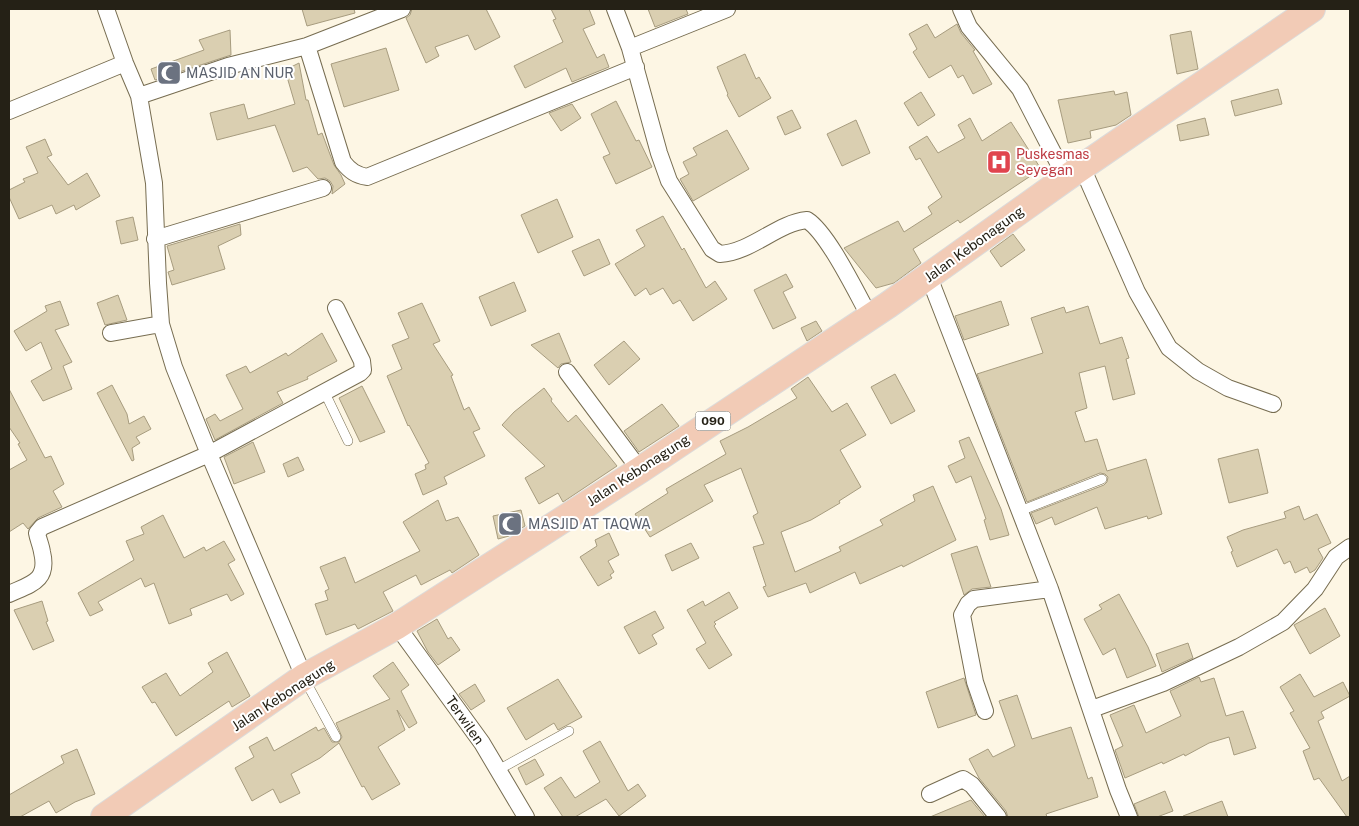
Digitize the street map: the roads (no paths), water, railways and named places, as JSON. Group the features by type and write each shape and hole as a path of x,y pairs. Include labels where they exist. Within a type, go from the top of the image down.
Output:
{"main road":[{"name":"Jalan Kebonagung","path":"104,817 304,677 398,626 640,470 870,317 929,277 1074,172 1312,9"}],"street":[{"path":"106,9 139,96 154,183 155,239 161,324 174,367 209,454 304,677"},
{"path":"139,96 228,66 307,46 402,9"},
{"path":"615,9 636,67 659,153 669,181 712,249 720,254 735,252 790,225 807,220 819,231 836,257 870,317"},
{"path":"630,48 727,9"},
{"path":"961,9 969,27 1020,89 1074,172 1137,292 1169,348 1198,371 1228,388 1273,404"},
{"path":"307,46 343,162 349,170 358,175 368,177 636,67"},
{"path":"9,110 125,63"},
{"path":"155,239 323,188"},
{"path":"929,277 1050,589 1118,790 1129,817"},
{"path":"9,594 36,582 43,572 44,563 37,533 42,527 209,454 357,376 363,370 362,361 336,308"},
{"path":"111,333 161,324"},
{"path":"567,372 640,470"},
{"path":"1092,709 1163,684 1239,647 1283,622 1315,589 1336,557 1350,547"},
{"path":"985,711 975,682 962,615 965,609 974,599 1050,589"},
{"name":"Terwilen","path":"398,626 482,743 526,817"},
{"path":"930,794 963,779 972,785 998,817"}],"lane":[{"path":"324,393 348,441"},
{"path":"1020,511 1102,479"},
{"path":"304,677 336,737"},
{"path":"498,770 569,731"}],"place":[{"name":"MASJID AN NUR","path":"169,73"},
{"name":"Puskesmas Seyegan","path":"999,162"},
{"name":"MASJID AT TAQWA","path":"510,524"}]}
